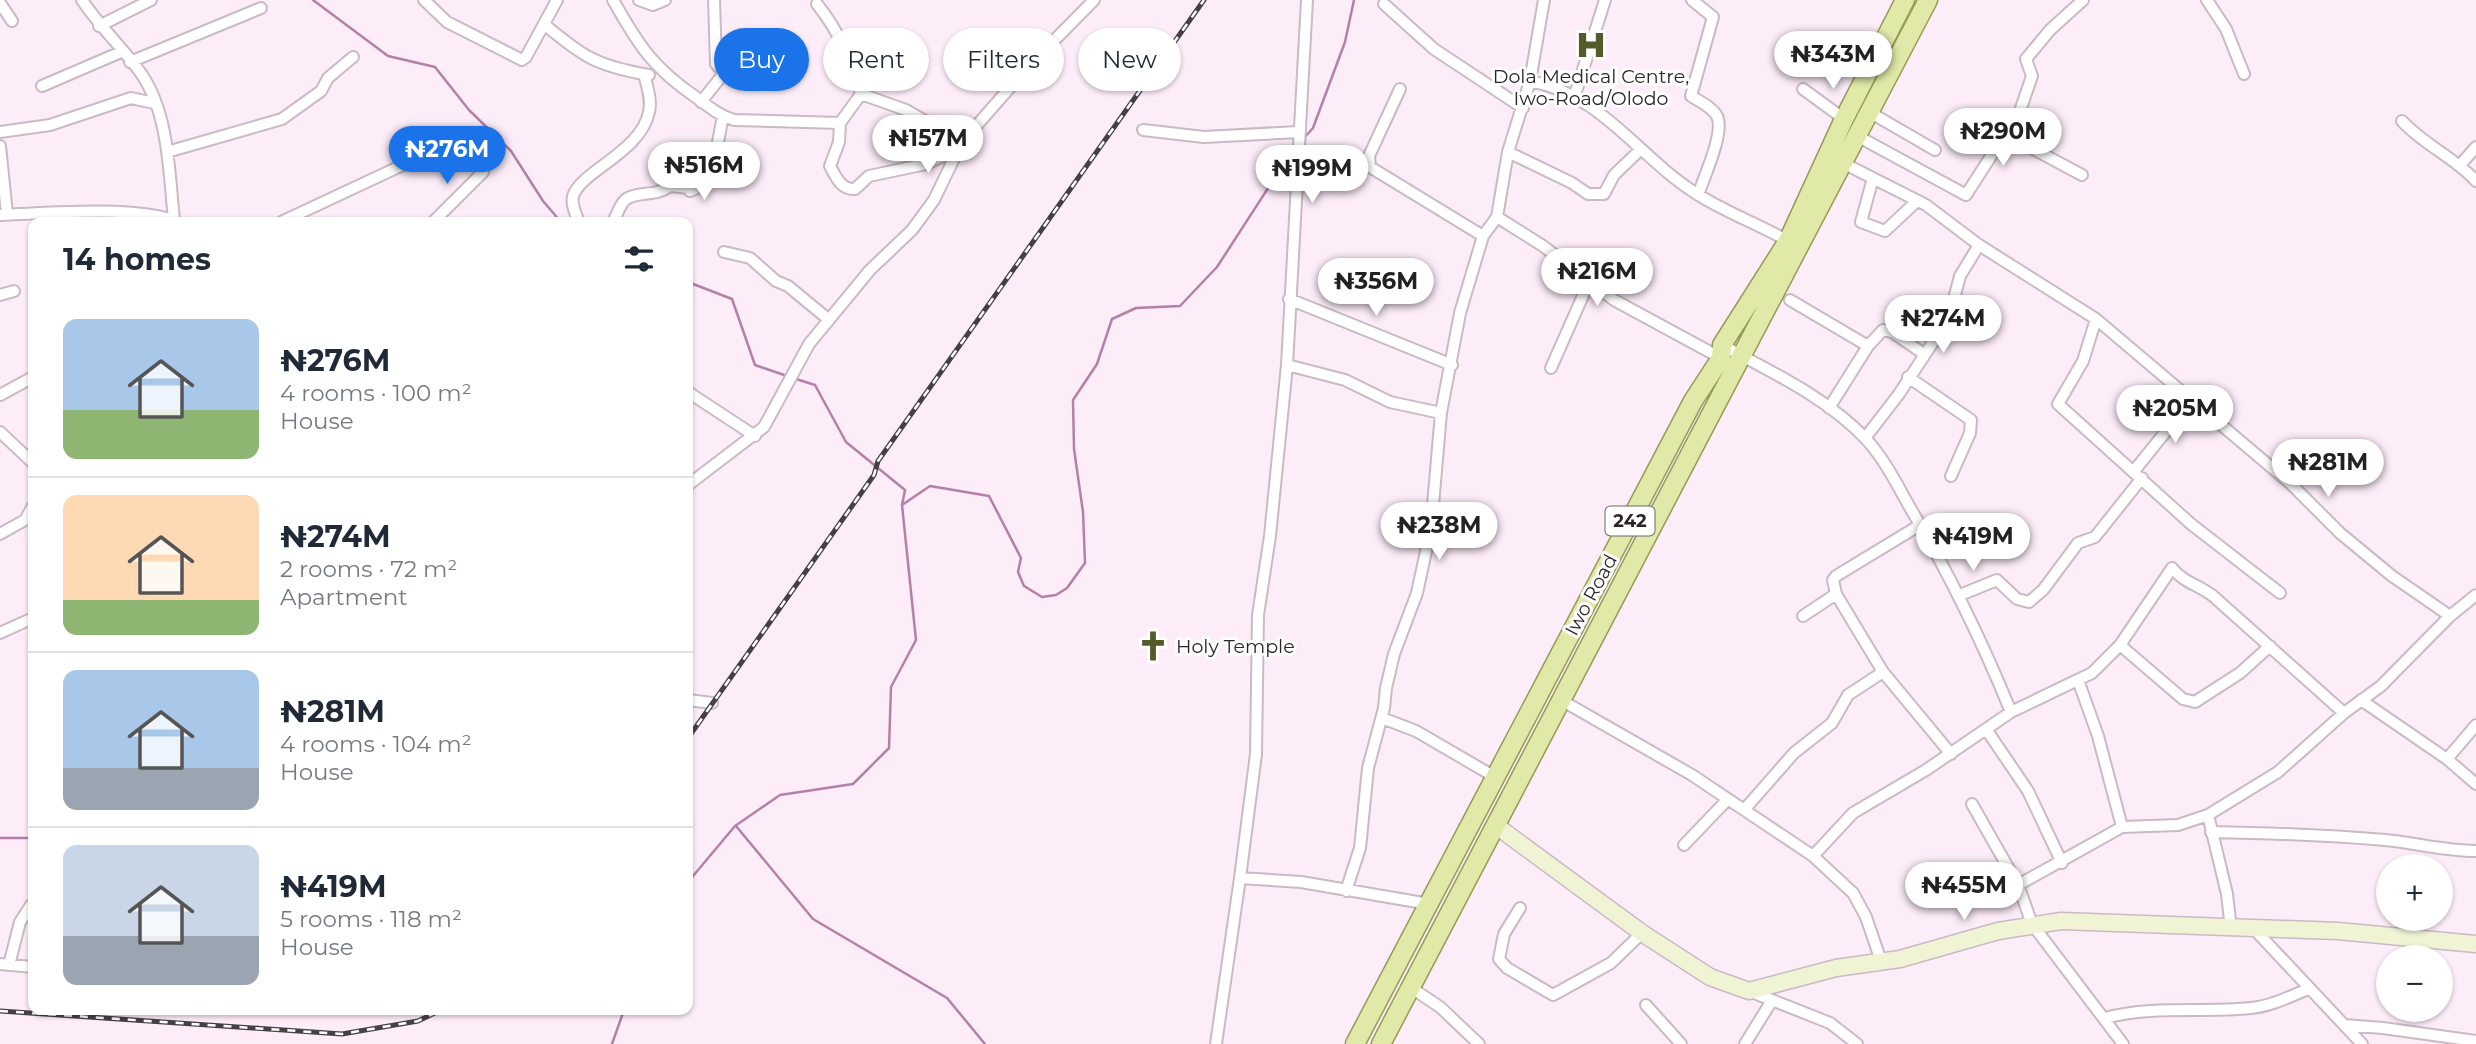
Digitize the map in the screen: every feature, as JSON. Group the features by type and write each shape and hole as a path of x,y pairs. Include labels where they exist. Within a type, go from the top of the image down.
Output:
{"main road":[{"name":"Iwo Road","path":"1355,1044 1693,401 1788,241 1844,119 1905,0"},
{"name":"Iwo Road","path":"1381,1044 1494,825 1845,164 1928,0"}],"street":[{"path":"82,0 99,26 141,73 154,103 167,152 175,217"},
{"path":"99,26 151,0"},
{"path":"424,0 447,22 517,59 526,58 556,0"},
{"path":"639,0 653,5 665,0"},
{"path":"701,102 724,73 716,64 714,0"},
{"path":"693,481 755,436 770,419 792,372 828,319 870,270 912,230 934,200 960,146 1029,66 1094,0"},
{"path":"1216,1044 1256,754 1258,615 1270,536 1287,365 1307,0"},
{"path":"1346,891 1360,848 1368,768 1382,718 1394,654 1417,593 1431,528 1441,413 1460,313 1483,236 1497,217 1508,152 1530,81 1544,0"},
{"path":"1574,97 1605,0"},
{"path":"1692,0 1713,17 1691,96 1716,114 1720,127 1698,195"},
{"path":"1859,137 1966,195 2005,134 2029,89 2032,76 2026,59 2050,30 2083,0"},
{"path":"2207,0 2226,29 2244,74"},
{"path":"616,1 644,53 667,78 723,116 734,120 840,123"},
{"path":"0,3 12,21"},
{"path":"817,4 833,24 862,94"},
{"path":"1384,4 1434,49 1523,108"},
{"path":"131,62 261,8"},
{"path":"544,24 584,57 610,68 667,78"},
{"path":"42,86 121,52"},
{"path":"167,152 282,119 321,91 328,78 353,57"},
{"path":"577,217 572,202 573,195 639,134 649,111 645,74"},
{"path":"649,94 667,78"},
{"path":"1530,81 1547,84 1612,120 1640,150 1698,195 1788,241"},
{"path":"1400,89 1369,156 1370,167 1483,236"},
{"path":"1803,89 1844,119"},
{"path":"862,94 906,110 960,146"},
{"path":"862,94 840,123 839,142 830,166 841,184 849,189 855,189 869,176 926,164 960,146"},
{"path":"0,132 50,125 131,98 154,103"},
{"path":"1871,113 1935,150"},
{"path":"616,217 625,200 630,197 660,193 670,186 689,188 690,191 697,188 708,176 723,116"},
{"path":"2402,121 2415,135 2461,164 2476,181"},
{"path":"1143,130 1204,137 1298,133"},
{"path":"2005,134 2082,175"},
{"path":"292,217 452,142"},
{"path":"0,146 4,215 90,212 137,217"},
{"path":"2461,164 2476,148"},
{"path":"1508,152 1572,183 1588,194 1604,194 1614,175 1640,150"},
{"path":"1845,164 1917,201 1979,245 2096,319 2291,484 2340,533 2392,576 2449,616"},
{"path":"438,217 483,172"},
{"path":"1873,178 1861,222 1864,226 1885,231 1917,201"},
{"path":"1497,217 1543,246 1614,300 1721,352 1742,356 1785,378 1829,408 1865,438 1960,595 2011,712"},
{"path":"1865,438 1899,394 1949,318 1960,276 1979,245"},
{"path":"724,252 750,258 776,281 788,286 828,319"},
{"path":"1552,368 1589,282"},
{"path":"0,295 14,291"},
{"path":"1289,299 1452,365"},
{"path":"1790,300 1868,346"},
{"path":"2096,319 2083,361 2058,404 2191,524 2280,593"},
{"path":"1829,408 1868,346 1886,330 1924,354"},
{"path":"1287,365 1345,380 1403,405 1441,413"},
{"path":"1908,377 1971,420 1965,446 1951,476"},
{"path":"0,395 28,380"},
{"path":"693,395 755,436"},
{"path":"1960,595 1997,580 2017,599 2029,602 2043,590 2078,543 2095,537 2192,399"},
{"path":"2,438 28,459"},
{"path":"0,534 25,520 28,515"},
{"path":"1920,525 1833,580 1836,594 1883,672 1951,754"},
{"path":"1813,856 1853,813 1951,754 2011,712 2092,673 2120,645 2172,568 2190,585 2202,587 2213,596 2344,713"},
{"path":"1803,617 1836,594"},
{"path":"2018,885 2062,863 2122,827 2178,825 2208,815 2278,772 2344,713 2400,669 2449,616 2476,595"},
{"path":"0,633 28,620"},
{"path":"2120,645 2183,699 2195,702 2240,673 2270,646"},
{"path":"1744,810 1794,753 1836,718 1848,695 1883,672"},
{"path":"2078,680 2098,736 2122,827"},
{"path":"1561,700 1728,799 1813,856 1853,893 1866,917 1881,961"},
{"path":"2361,700 2447,759 2476,784"},
{"path":"693,701 712,703"},
{"path":"1382,718 1416,731 1495,777"},
{"path":"2447,759 2476,725"},
{"path":"1986,729 2028,791 2062,863"},
{"path":"1684,845 1728,799"},
{"path":"1972,804 2018,885 2032,924 2123,1044"},
{"path":"2208,815 2227,894 2231,929"},
{"path":"1494,825 1642,933 1710,977 1830,1023 1857,1044"},
{"path":"2211,832 2358,838 2427,844 2452,852 2476,851"},
{"path":"1240,878 1301,882 1429,904"},
{"path":"1520,908 1504,934 1499,958 1517,974 1553,995 1611,963 1642,933"},
{"path":"28,910 20,922 5,965 28,967"},
{"path":"1749,991 1836,968 1881,961 2032,924 2096,922 2338,931 2476,944"},
{"path":"2254,929 2362,1044"},
{"path":"1410,987 1440,1007 1479,1044"},
{"path":"2105,1018 2126,1012 2250,1008 2269,1005 2308,989"},
{"path":"1745,1044 1771,1002"},
{"path":"1646,1005 1681,1044"},
{"path":"2344,1026 2383,1028 2476,1041"}],"waterway":[{"path":"313,0 388,56 435,67 469,110 511,151 543,201 557,217"},
{"path":"1304,138 1313,128 1345,42 1354,0"},
{"path":"693,876 735,826 780,795 853,784 889,748 891,687 916,640 902,505 930,486 989,496 1021,558 1018,572 1024,586 1042,597 1056,595 1067,588 1085,563 1083,512 1074,449 1073,400 1097,364 1112,319 1136,308 1180,306 1217,267 1294,148"},
{"path":"693,284 732,299 755,365 787,376"},
{"path":"793,378 815,385 846,442 905,490 902,505"},
{"path":"736,826 813,919 947,998 985,1044"},
{"path":"0,838 28,838"},
{"path":"612,1044 622,1015"}],"railway":[{"path":"693,731 874,475 878,461 1204,0"},
{"path":"0,1011 28,1013"},
{"path":"59,1015 342,1034 418,1021 431,1015"}],"place":[{"name":"Dola Medical Centre, Iwo-Road/Olodo","path":"1591,45"},
{"name":"Holy Temple","path":"1153,646"}]}
